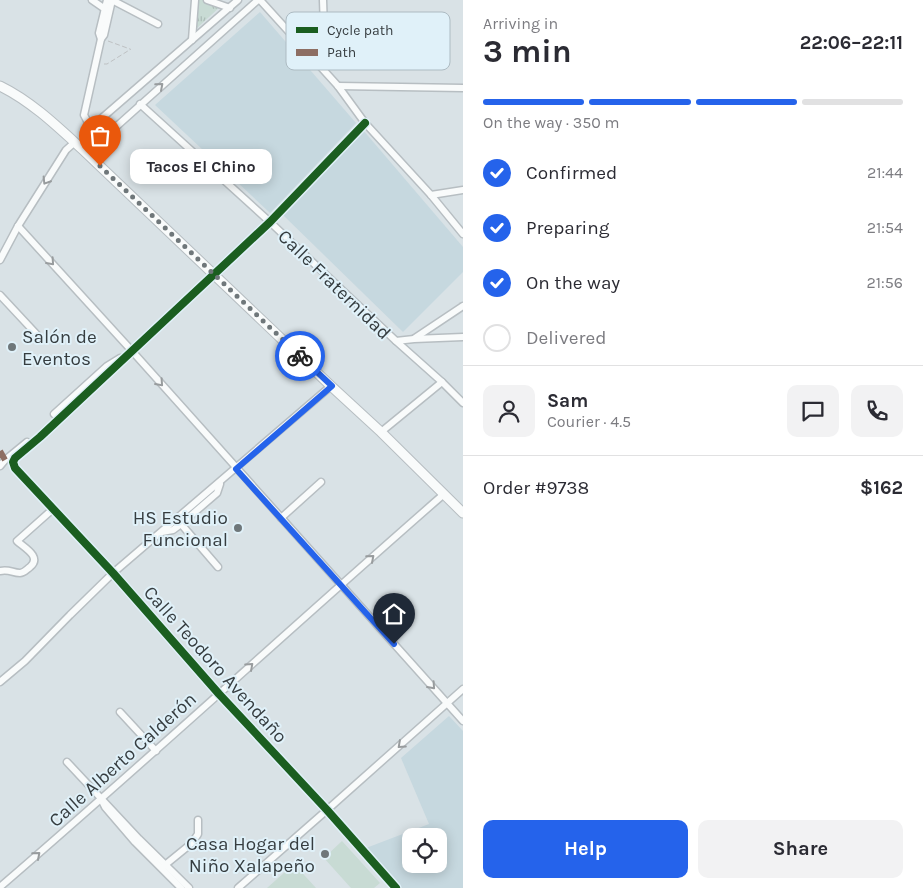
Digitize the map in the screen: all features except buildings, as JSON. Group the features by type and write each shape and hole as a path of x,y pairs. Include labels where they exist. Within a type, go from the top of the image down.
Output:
{"main road":[{"path":"0,86 45,116 75,142 381,432 463,513"}],"street":[{"path":"92,0 105,9"},
{"path":"101,39 99,33 107,0"},
{"path":"95,137 84,116 101,39 104,35 112,0 158,24"},
{"path":"192,40 195,0"},
{"path":"207,0 230,8"},
{"path":"95,137 95,124 238,0"},
{"path":"83,150 95,137 108,134 259,0 286,29"},
{"path":"326,72 365,123 431,195 463,234"},
{"path":"338,86 463,88"},
{"name":"Calle Fraternidad","path":"140,104 270,222 396,342 442,382 463,404"},
{"path":"0,466 31,440 40,437 270,222 365,123"},
{"path":"0,260 18,226 66,150 75,142"},
{"path":"431,195 463,190"},
{"path":"18,226 463,721"},
{"path":"0,295 41,339"},
{"path":"414,338 463,306"},
{"path":"396,342 414,338 463,337"},
{"path":"54,414 107,366 132,351"},
{"path":"381,432 442,382"},
{"path":"0,682 25,661 113,573 332,386"},
{"name":"Calle Teodoro Avendaño","path":"40,437 15,458 13,462 15,468 113,573 219,694 327,810 396,888"},
{"path":"161,532 173,530 216,492 220,482"},
{"path":"281,518 321,482"},
{"name":"Calle Alberto Calderón","path":"0,887 102,800 341,584 444,494"},
{"path":"0,571 24,572 34,564 33,555 17,541 53,509"},
{"path":"180,524 218,567"},
{"path":"238,888 463,689"},
{"path":"120,712 156,751"},
{"path":"67,762 189,888"},
{"path":"102,800 105,807 135,842 181,888"},
{"path":"165,865 192,843 198,834 198,820"}],"path":[{"path":"96,62 108,64 131,50 101,39"}],"shaded area":[{"path":"260,12 286,42 286,70 310,70 356,123 270,213 155,105"},
{"path":"363,130 463,247 463,272 403,332 282,214"},
{"path":"449,716 463,731 463,888 402,888 366,848 402,834 402,873 447,873 447,828 418,828 429,824 401,758"}],"green space":[{"path":"198,0 209,0 221,6 196,29"},
{"path":"342,841 380,883 374,888 351,888 324,858"},
{"path":"294,864 316,888 267,888"}],"marked path":[{"path":"0,451 5,460"}],"cycle path":[{"path":"365,123 270,222 40,437 15,458 13,462 15,468 113,573 219,694 327,810 396,888"}],"way so far":[{"path":"100,166 300,356"}],"place":[{"name":"Tacos El Chino","path":"100,166"},
{"name":"Salón de Eventos","path":"12,347"},
{"name":"HS Estudio Funcional","path":"238,528"},
{"name":"Casa Hogar del Niño Xalapeño","path":"325,854"}],"route":[{"path":"300,356 332,386 236,469 394,644"}]}
